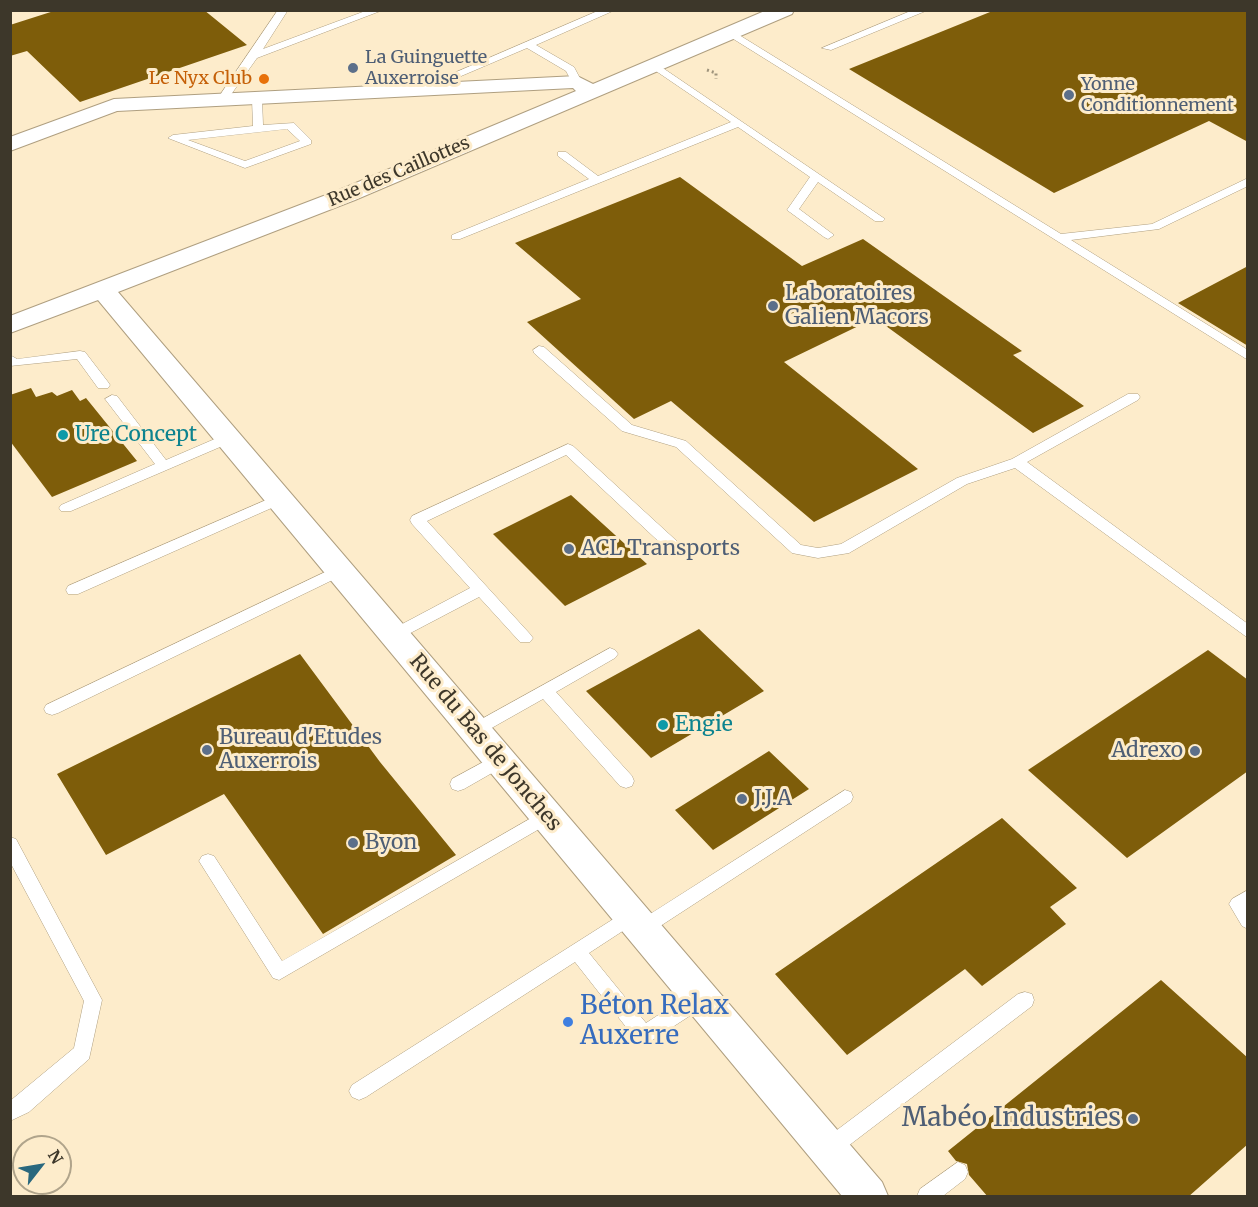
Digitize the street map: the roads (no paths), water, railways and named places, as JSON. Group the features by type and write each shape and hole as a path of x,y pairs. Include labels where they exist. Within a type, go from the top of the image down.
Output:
{"street":[{"name":"Rue des Caillottes","path":"10,325 347,195 511,126 584,87 654,65 785,10"},
{"path":"10,145 114,105 459,87 584,87"},
{"path":"459,87 511,126"},
{"name":"Rue du Bas de Jonches","path":"102,289 868,1197"}],"lane":[{"path":"221,101 283,10"},
{"path":"253,56 378,10"},
{"path":"422,89 610,10"},
{"path":"827,48 906,13 923,10"},
{"path":"731,33 1248,356"},
{"path":"527,44 570,69 584,87"},
{"path":"654,65 879,219"},
{"path":"257,99 258,129"},
{"path":"456,237 739,123"},
{"path":"290,125 307,142 245,165 173,138 258,129 290,125"},
{"path":"562,154 597,180"},
{"path":"816,176 793,210 828,235"},
{"path":"1060,238 1155,227 1248,181"},
{"path":"538,350 627,428 681,444 797,549 818,553 844,549 962,481 1017,462 1133,397"},
{"path":"10,359 14,363 80,356 103,385"},
{"path":"112,399 164,466"},
{"path":"66,508 228,438"},
{"path":"525,638 417,520 568,448 675,548"},
{"path":"1017,462 1248,632"},
{"path":"73,590 279,499"},
{"path":"52,709 340,570"},
{"path":"394,635 481,589"},
{"path":"475,730 610,654"},
{"path":"545,691 626,781"},
{"path":"458,784 500,760"},
{"path":"359,1091 577,951 637,922 844,797"},
{"path":"208,861 279,972 547,816"},
{"path":"10,844 93,1000 82,1053 22,1105 10,1112"},
{"path":"1248,897 1238,904 1248,921"},
{"path":"577,951 644,1035 701,998"},
{"path":"828,1149 1024,1000"},
{"path":"927,1197 958,1172"}],"place":[{"name":"La Guinguette Auxerroise","path":"353,68"},
{"name":"Le Nyx Club","path":"264,79"},
{"name":"Yonne Conditionnement","path":"1069,95"},
{"name":"Laboratoires Galien Macors","path":"773,306"},
{"name":"Ure Concept","path":"63,435"},
{"name":"ACL Transports","path":"569,549"},
{"name":"Engie","path":"663,725"},
{"name":"Bureau d'Etudes Auxerrois","path":"207,750"},
{"name":"Adrexo","path":"1195,751"},
{"name":"J.J.A","path":"742,799"},
{"name":"Byon","path":"353,843"},
{"name":"Béton Relax Auxerre","path":"568,1022"},
{"name":"Mabéo Industries","path":"1133,1119"}]}
